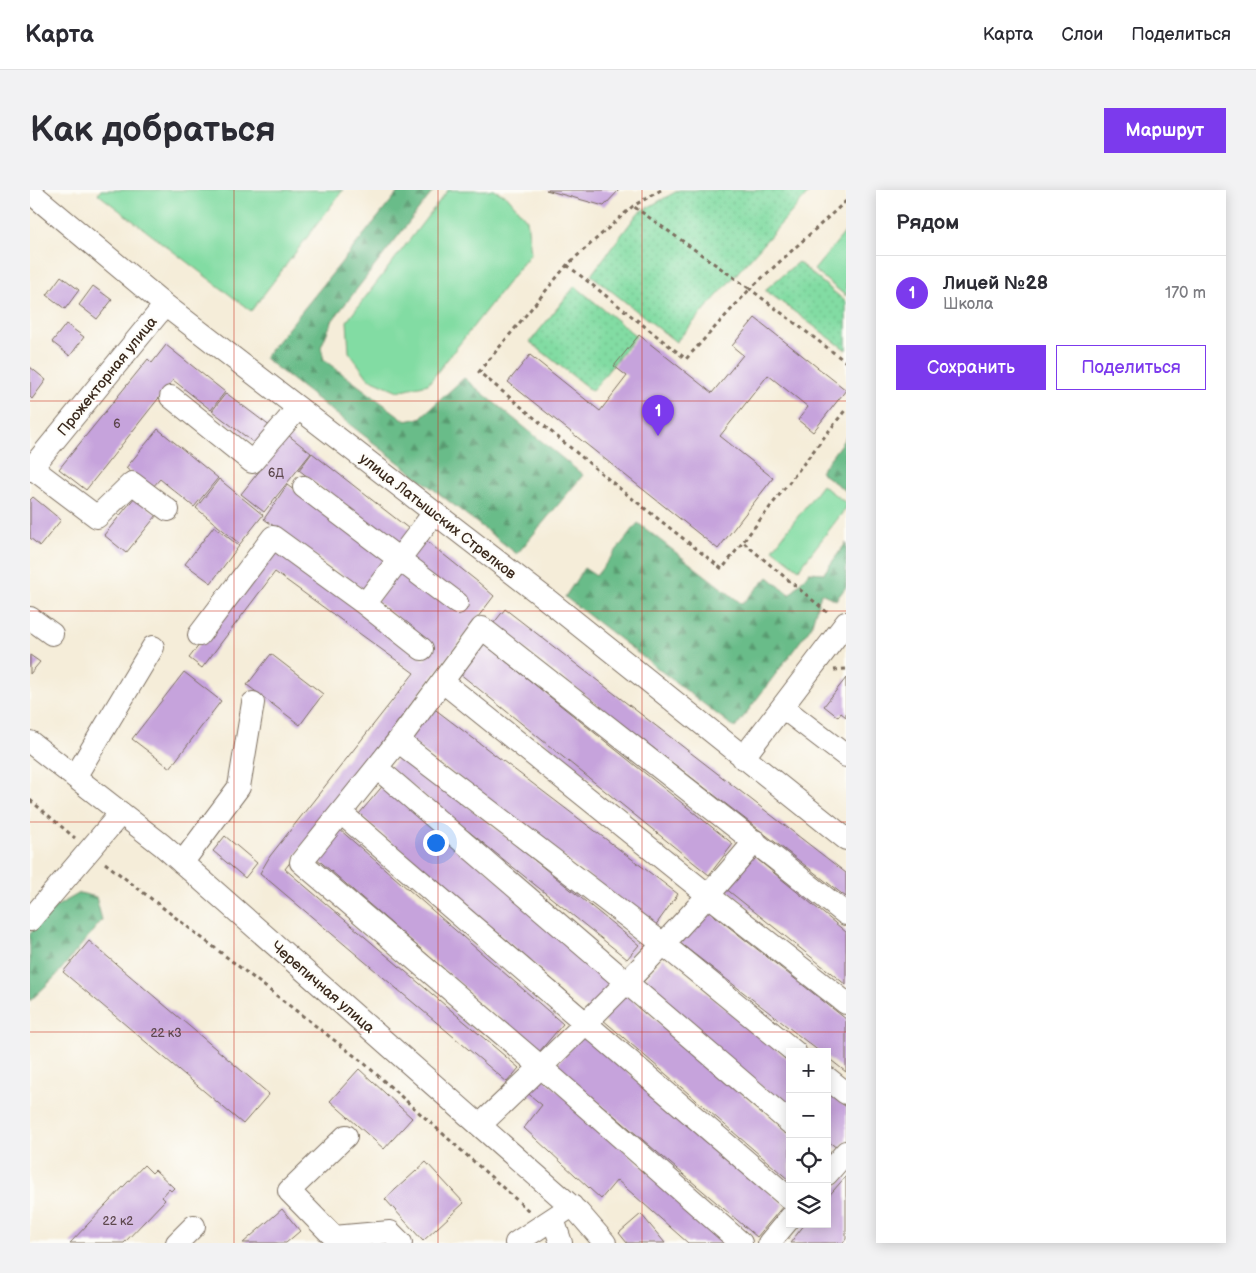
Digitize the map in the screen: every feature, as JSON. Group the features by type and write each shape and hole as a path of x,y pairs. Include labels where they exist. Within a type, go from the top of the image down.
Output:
{"street":[{"name":"улица Латышских Стрелков","path":"30,192 165,305 544,598 846,840"},
{"name":"Прожекторная улица","path":"31,469 165,305"},
{"path":"171,397 252,462 298,408"},
{"path":"31,469 97,517 132,483 168,510"},
{"path":"304,487 457,603"},
{"path":"366,604 434,513"},
{"path":"199,635 273,537 366,604 422,649"},
{"path":"30,618 52,634"},
{"path":"743,758 845,624"},
{"path":"741,1243 301,862 398,741 482,628 846,914"},
{"path":"75,777 153,647"},
{"path":"443,682 708,895 846,1003"},
{"path":"182,863 239,787 253,703"},
{"path":"782,707 846,756"},
{"path":"398,741 663,944 790,1048"},
{"name":"Черепичная улица","path":"30,742 182,863 572,1206 605,1243"},
{"path":"377,768 786,1120"},
{"path":"30,920 121,813"},
{"path":"341,813 786,1196"},
{"path":"480,1125 627,983 755,841"},
{"path":"831,1081 846,1093"},
{"path":"346,1136 289,1191 334,1236 390,1232 401,1243"},
{"path":"516,1243 572,1206"},
{"path":"553,1219 561,1243"},
{"path":"769,1243 786,1223"},
{"path":"177,1243 194,1226"}],"path":[{"path":"660,190 633,206 567,265 479,372 624,492 722,569 846,409"},
{"path":"567,265 686,359 750,289 846,201"},
{"path":"633,206 750,289 846,362"},
{"path":"744,543 845,624"},
{"path":"30,800 89,850 365,1064 532,1214 553,1219"}],"green space":[{"path":"101,190 343,190 251,311 98,194"},
{"path":"400,190 434,190 332,321 321,347 324,360 406,421 420,418 464,378 583,475 517,554 264,358"},
{"path":"448,190 493,190 507,196 527,220 531,253 428,384 398,391 368,378 349,352 347,321"},
{"path":"679,190 811,190 676,342 591,275 638,213"},
{"path":"846,231 846,296 814,270"},
{"path":"798,262 846,302 846,350 765,290"},
{"path":"575,286 636,336 592,391 530,342"},
{"path":"846,437 846,491 820,472"},
{"path":"822,485 846,503 846,508 799,569 773,549"},
{"path":"638,523 742,604 768,577 790,595 809,572 824,573 846,543 846,587 836,600 821,593 811,627 735,728 565,597 584,568 596,576"},
{"path":"80,893 96,897 102,920 55,977 30,1001 30,934 48,911"}],"building":[{"path":"546,190 619,190 604,206"},
{"path":"61,276 79,290 65,309 47,295"},
{"path":"93,286 112,300 97,319 79,305"},
{"path":"755,318 846,390 813,432 798,420 808,407 768,375 720,436 773,478 718,549 508,382 530,355 600,411 627,376 614,366 639,335 712,393 743,355 732,346"},
{"path":"66,324 84,337 70,356 52,342"},
{"path":"166,345 225,392 211,410 173,380 86,490 59,469 148,359 152,363"},
{"path":"30,367 46,380 32,399 30,397"},
{"path":"226,393 271,427 257,445 212,411"},
{"path":"158,429 218,478 194,507 160,479 151,489 126,468"},
{"path":"288,435 311,453 264,512 241,494"},
{"path":"312,453 413,532 400,548 299,470"},
{"path":"219,479 263,515 240,544 196,508"},
{"path":"287,485 389,559 364,590 264,519"},
{"path":"33,497 61,520 40,546 30,538 30,500"},
{"path":"135,497 157,515 126,553 104,535"},
{"path":"214,526 239,546 211,583 185,564"},
{"path":"424,539 494,596 285,869 519,1068 507,1082 260,873 270,856 414,673 275,572 202,668 189,658 276,547 424,660 433,647 377,601"},
{"path":"505,609 846,873 846,897 493,624"},
{"path":"483,643 733,844 709,875 459,673"},
{"path":"271,654 323,694 300,725 247,685"},
{"path":"30,655 40,662 30,674"},
{"path":"184,672 221,701 170,768 132,739"},
{"path":"846,678 846,717 841,713 838,717 824,706"},
{"path":"432,707 678,894 655,926 408,739"},
{"path":"402,753 639,945 627,959 390,768"},
{"path":"385,783 615,980 589,1011 359,814"},
{"path":"339,829 563,1024 539,1052 315,857"},
{"path":"225,836 257,863 245,878 213,851"},
{"path":"752,855 846,932 846,985 725,888"},
{"path":"706,909 846,1019 846,1072 831,1060 831,1048 815,1048 680,943"},
{"path":"89,941 269,1094 243,1124 63,972"},
{"path":"663,958 786,1058 786,1107 639,987"},
{"path":"624,993 786,1133 786,1178 602,1019"},
{"path":"583,1034 784,1205 757,1237 556,1066"},
{"path":"359,1069 412,1118 384,1149 330,1101"},
{"path":"540,1075 728,1243 688,1243 617,1180 601,1199 524,1128 542,1105 525,1091"},
{"path":"831,1094 846,1107 846,1140 838,1149 831,1143"},
{"path":"426,1162 464,1203 423,1241 385,1199"},
{"path":"144,1165 152,1173 155,1170 174,1188 171,1191 169,1189 162,1197 165,1200 124,1243 70,1243"},
{"path":"846,1176 846,1239 843,1243 790,1243 802,1228 831,1228 831,1193"},
{"path":"282,1209 300,1231 286,1243 243,1243"},
{"path":"641,1214 665,1243 627,1243 619,1233"}],"place":[{"name":"Лицей №28","path":"658,436"}]}
